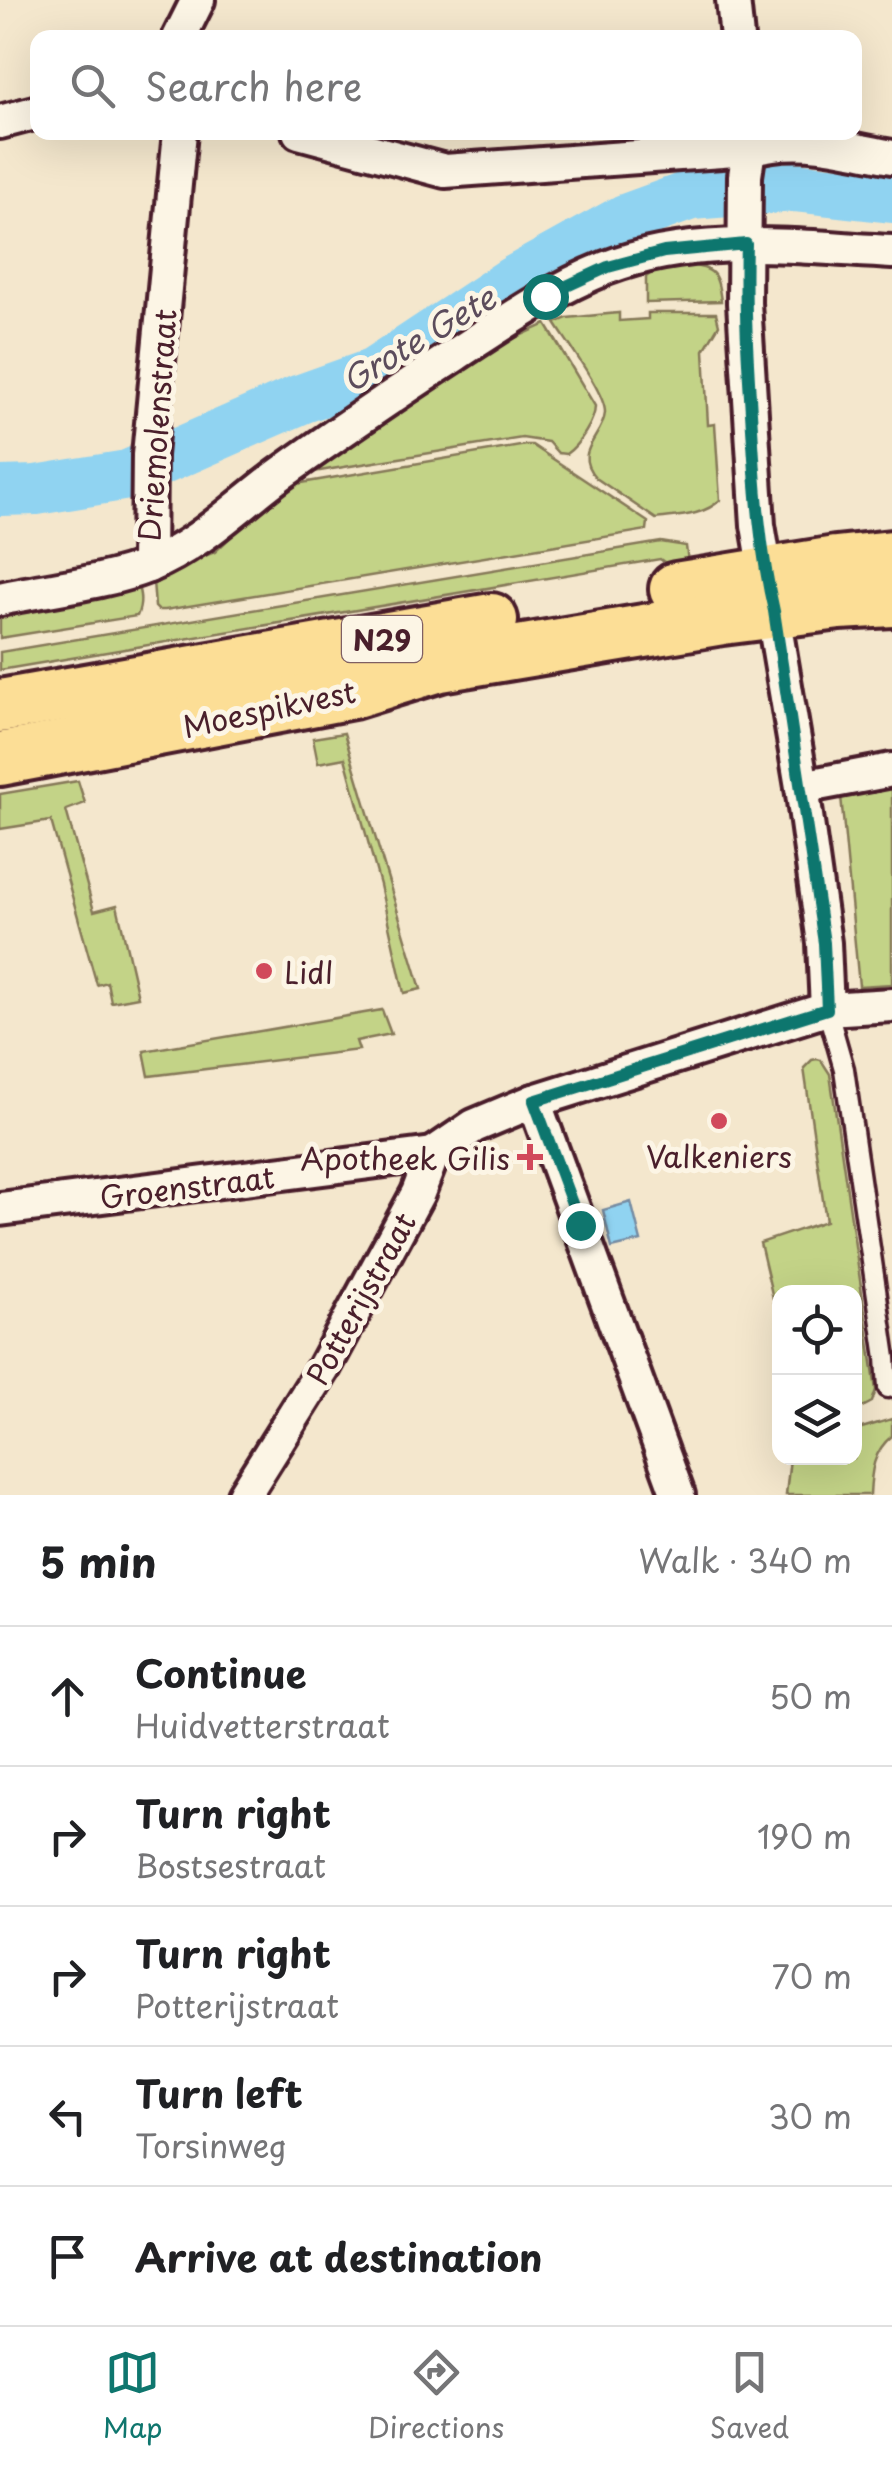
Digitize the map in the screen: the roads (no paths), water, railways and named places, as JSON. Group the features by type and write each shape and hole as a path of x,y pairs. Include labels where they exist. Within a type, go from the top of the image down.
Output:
{"main road":[{"name":"N29","path":"770,593 836,563 892,556"},
{"name":"N29","path":"770,593 839,603 892,600"},
{"name":"Moespikvest","path":"0,706 351,644 770,593"},
{"name":"Moespikvest","path":"0,760 352,692 440,665 707,620 770,593"}],"street":[{"path":"183,30 198,0"},
{"path":"732,0 736,30"},
{"path":"0,122 30,114"},
{"name":"Driemolenstraat","path":"0,599 148,566 149,466 179,140"},
{"path":"329,140 444,171 747,164 770,142 809,142 892,158"},
{"path":"747,164 744,303 758,525 802,787 824,943 827,1009"},
{"path":"148,566 194,542 381,404 545,296 608,267 664,252 746,244 892,252"},
{"path":"802,787 892,770"},
{"path":"433,1154 474,1126 534,1101 827,1009 892,1005"},
{"path":"534,1101 678,1495"},
{"name":"Groenstraat","path":"0,1208 433,1154"},
{"name":"Potterijstraat","path":"244,1495 322,1369 418,1193 433,1154"}],"lane":[{"path":"827,1009 844,1070 888,1388"}],"water":[{"path":"631,1202 641,1241 612,1248 603,1210"}],"waterway":[{"name":"Grote Gete","path":"0,491 36,490 128,475 301,399 374,373 513,281 625,219 691,195 794,187 892,198"}],"place":[{"name":"Lidl","path":"264,971"},
{"name":"Valkeniers","path":"719,1121"},
{"name":"Apotheek Gilis","path":"530,1157"}]}
